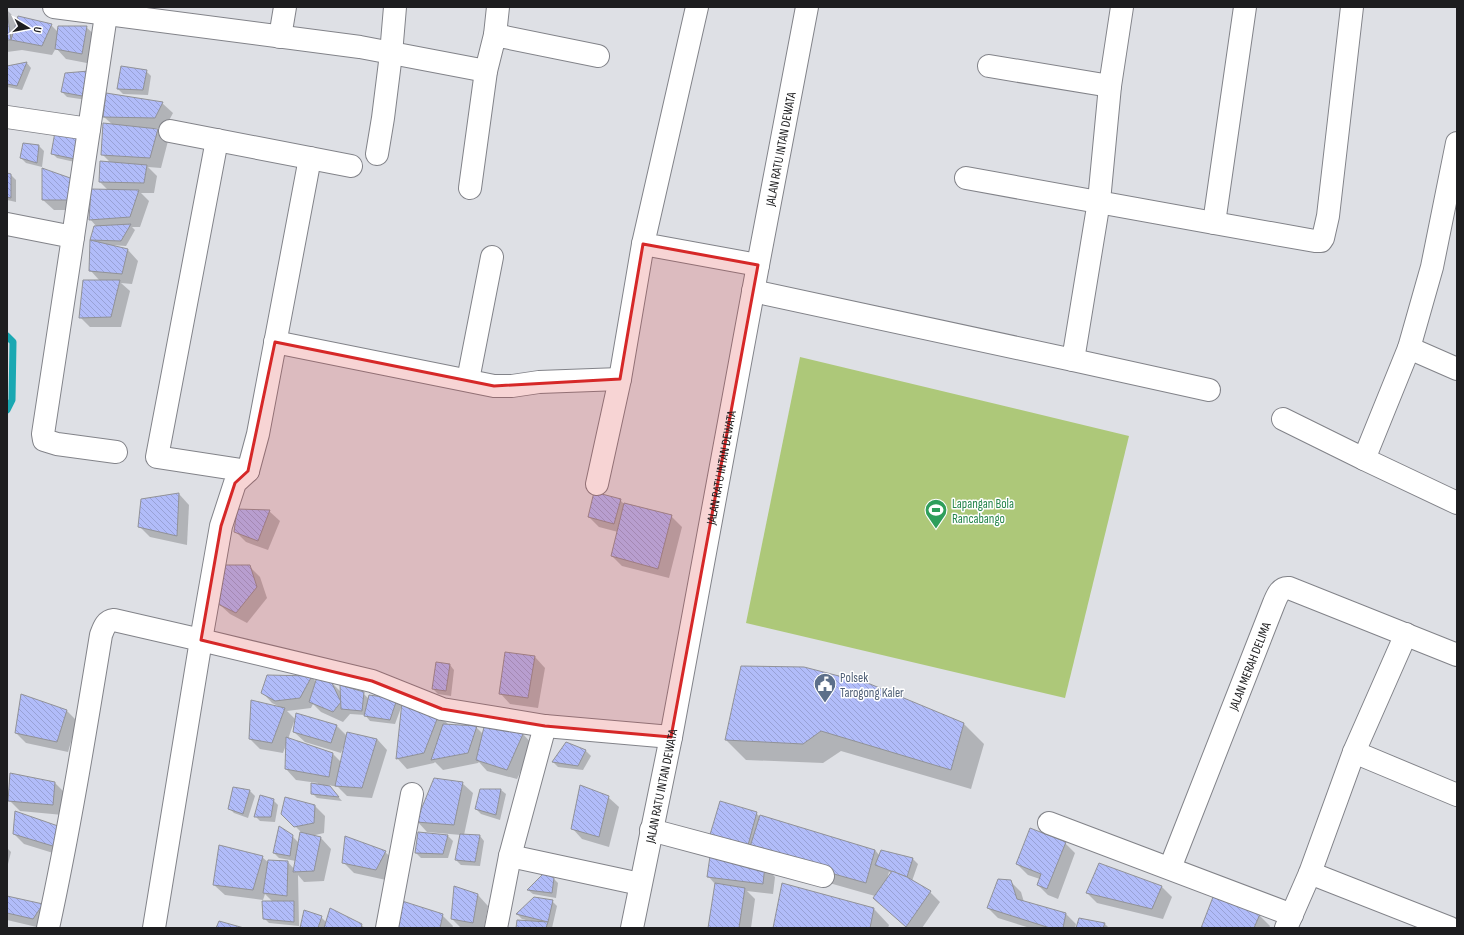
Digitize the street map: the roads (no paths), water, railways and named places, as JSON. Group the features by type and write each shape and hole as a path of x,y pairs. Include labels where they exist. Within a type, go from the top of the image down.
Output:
{"street":[{"path":"280,37 285,7"},
{"path":"377,154 391,54 395,7"},
{"path":"470,188 486,71 498,7"},
{"path":"597,484 620,379 643,244 697,7"},
{"name":"JALAN RATU INTAN DEWATA","path":"632,928 671,737 807,7"},
{"path":"1073,360 1098,201 1110,86 1122,7"},
{"path":"1214,223 1245,7"},
{"path":"966,178 1321,241 1324,238 1329,208 1352,7"},
{"path":"62,8 106,15 171,15 280,37 360,47 486,71"},
{"path":"106,15 43,437 44,440 57,444 116,452"},
{"path":"494,34 598,56"},
{"path":"989,66 1110,86"},
{"path":"7,117 89,129"},
{"path":"170,131 351,166"},
{"path":"217,140 150,455 248,472"},
{"path":"1364,460 1409,348 1432,267 1457,143"},
{"path":"154,928 200,640 221,526 235,483 248,472 258,434 310,158"},
{"path":"7,224 73,237"},
{"path":"643,244 758,265"},
{"path":"468,380 492,257"},
{"path":"753,291 1209,390"},
{"path":"276,342 494,386 512,386 539,382 620,379"},
{"path":"1409,348 1457,369"},
{"path":"1283,419 1364,460 1457,503"},
{"name":"JALAN MERAH DELIMA","path":"1170,868 1274,603 1280,591 1285,587 1457,655"},
{"path":"48,928 82,752 101,635 105,625 110,621 114,620 372,681 442,709 545,726 671,737"},
{"path":"1049,823 1170,868 1289,921 1310,873 1354,752 1406,634"},
{"path":"496,928 510,856 545,726"},
{"path":"1354,752 1457,795"},
{"path":"387,928 412,794"},
{"path":"651,830 823,876"},
{"path":"510,856 640,884"},
{"path":"1310,873 1450,928"}],"waterway":[{"path":"7,336 13,342 12,400 7,410"}],"place":[{"name":"Lapangan Bola Rancabango","path":"936,530"},
{"name":"Polsek Tarogong Kaler","path":"825,704"}]}
